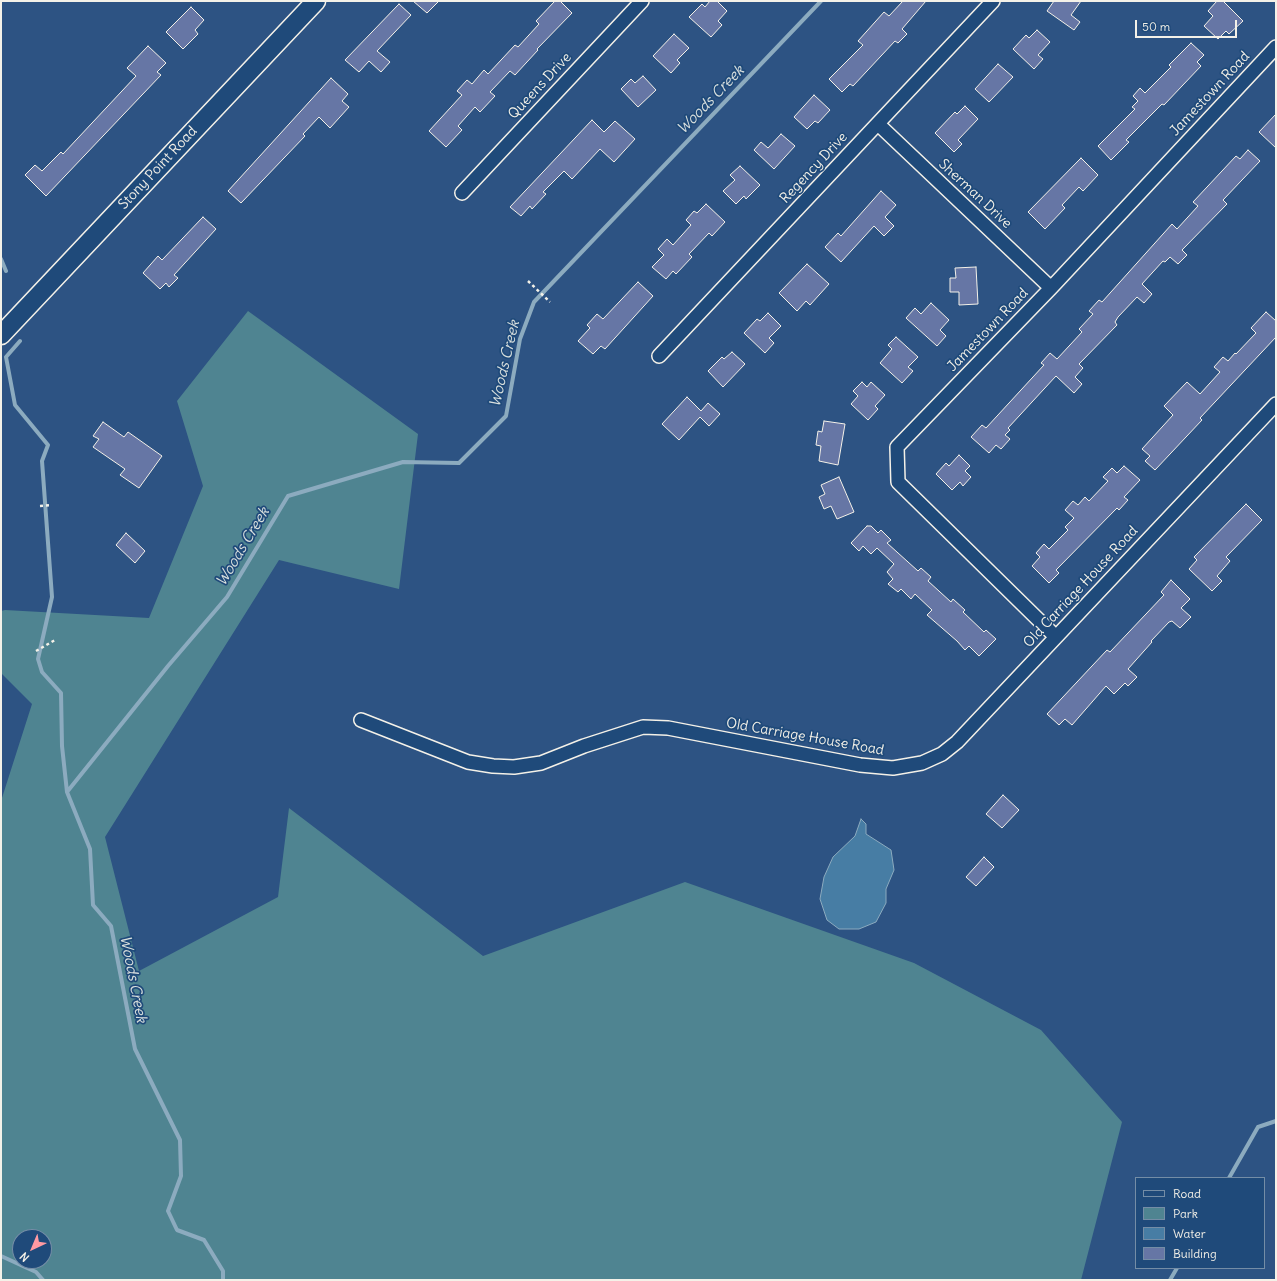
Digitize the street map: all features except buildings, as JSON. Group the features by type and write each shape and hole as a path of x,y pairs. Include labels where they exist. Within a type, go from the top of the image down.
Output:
{"street":[{"name":"Stony Point Road","path":"1,335 316,1"},
{"name":"Queens Drive","path":"462,193 642,1"},
{"name":"Regency Drive","path":"659,356 993,1"},
{"name":"Jamestown Road","path":"1056,637 898,482 897,447 1051,288 1276,47"},
{"name":"Sherman Drive","path":"878,124 1051,288"},
{"name":"Old Carriage House Road","path":"362,720 468,762 493,766 514,767 541,763 584,746 643,726 668,728 860,765 893,768 922,762 947,750 957,742 1276,404"}],"path":[{"path":"528,281 550,302"},
{"path":"40,506 51,505"},
{"path":"36,651 55,640"}],"green space":[{"path":"248,311 418,434 399,589 279,560 105,837 139,971 278,897 289,808 483,956 685,882 914,963 1041,1030 1122,1122 1081,1280 1,1280 1,801 32,704 1,673 1,611 149,618 203,486 177,401"}],"water":[{"path":"861,819 866,824 866,834 891,850 894,870 886,889 886,903 876,922 859,929 839,929 827,920 820,899 824,877 833,857 855,836"}],"waterway":[{"name":"Woods Creek","path":"67,792 168,666 227,597 288,496 403,462 459,463 506,416 520,339 534,302 821,1"},
{"path":"1,259 6,271"},
{"name":"Woods Creek","path":"20,341 6,357 15,405 48,445 42,461 52,597 38,659 42,672 61,693 62,746 67,792 90,849 93,905 111,926 135,1049 180,1140 181,1176 168,1211 177,1230 204,1240 223,1271 223,1280"},
{"path":"1230,1177 1258,1127 1276,1121"},
{"path":"1,1256 36,1272 43,1280"},
{"path":"1170,1280 1176,1269"}]}
